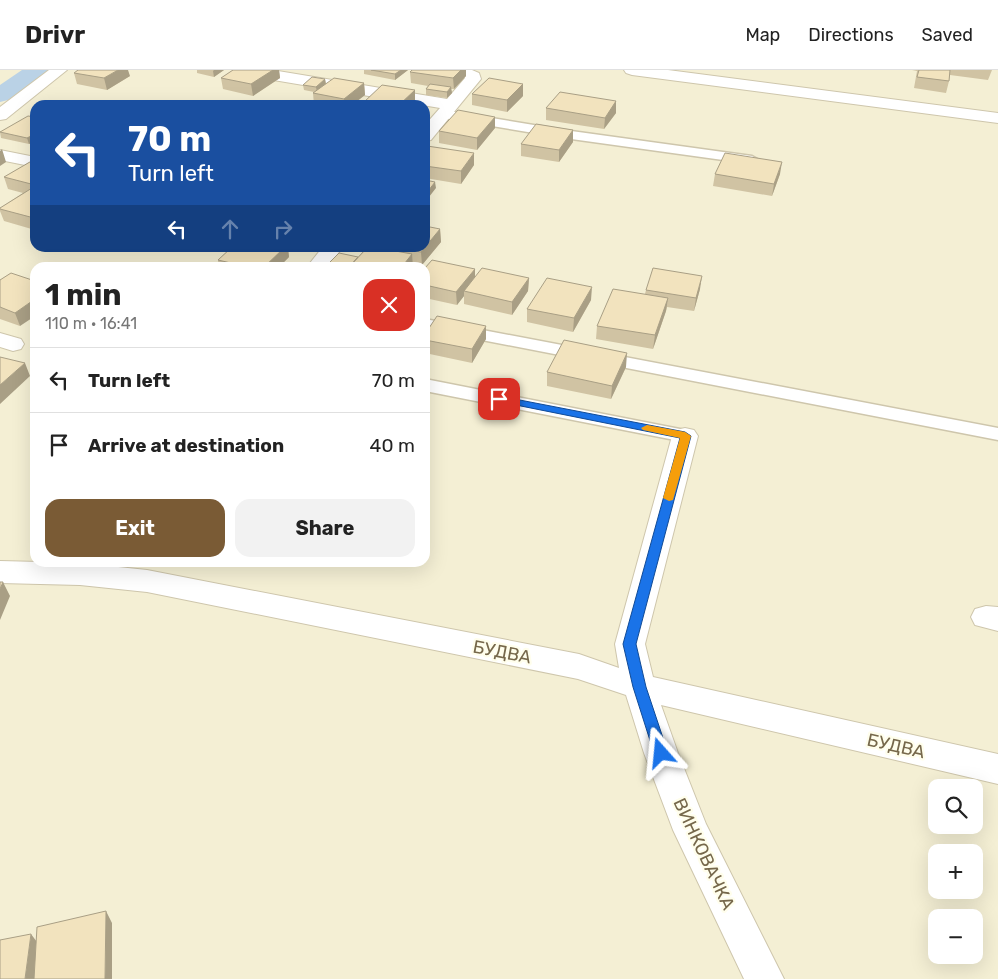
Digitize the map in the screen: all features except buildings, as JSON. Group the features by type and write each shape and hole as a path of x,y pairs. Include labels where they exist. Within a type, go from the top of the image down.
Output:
{"street":[{"path":"0,115 59,70"},
{"path":"244,70 400,100"},
{"path":"430,130 477,73 433,70"},
{"path":"632,70 998,118"},
{"path":"430,106 447,109"},
{"path":"0,155 30,161"},
{"path":"321,262 329,252"},
{"name":"ВИНКОВАЧКА","path":"685,436 630,644 640,687 661,753 691,830 764,979"},
{"name":"БУДВА","path":"0,572 83,568 579,667 640,687 998,769"}],"lane":[{"path":"447,109 564,134 766,162"},
{"path":"430,325 998,434"},
{"path":"430,386 685,436"}],"shaded area":[{"path":"0,70 998,70 998,979 0,979"}],"waterway":[{"path":"0,95 38,70"}],"slow traffic":[{"path":"647,428 685,436 669,498"}],"route":[{"path":"499,399 685,436 630,644 640,687 661,753"}]}
